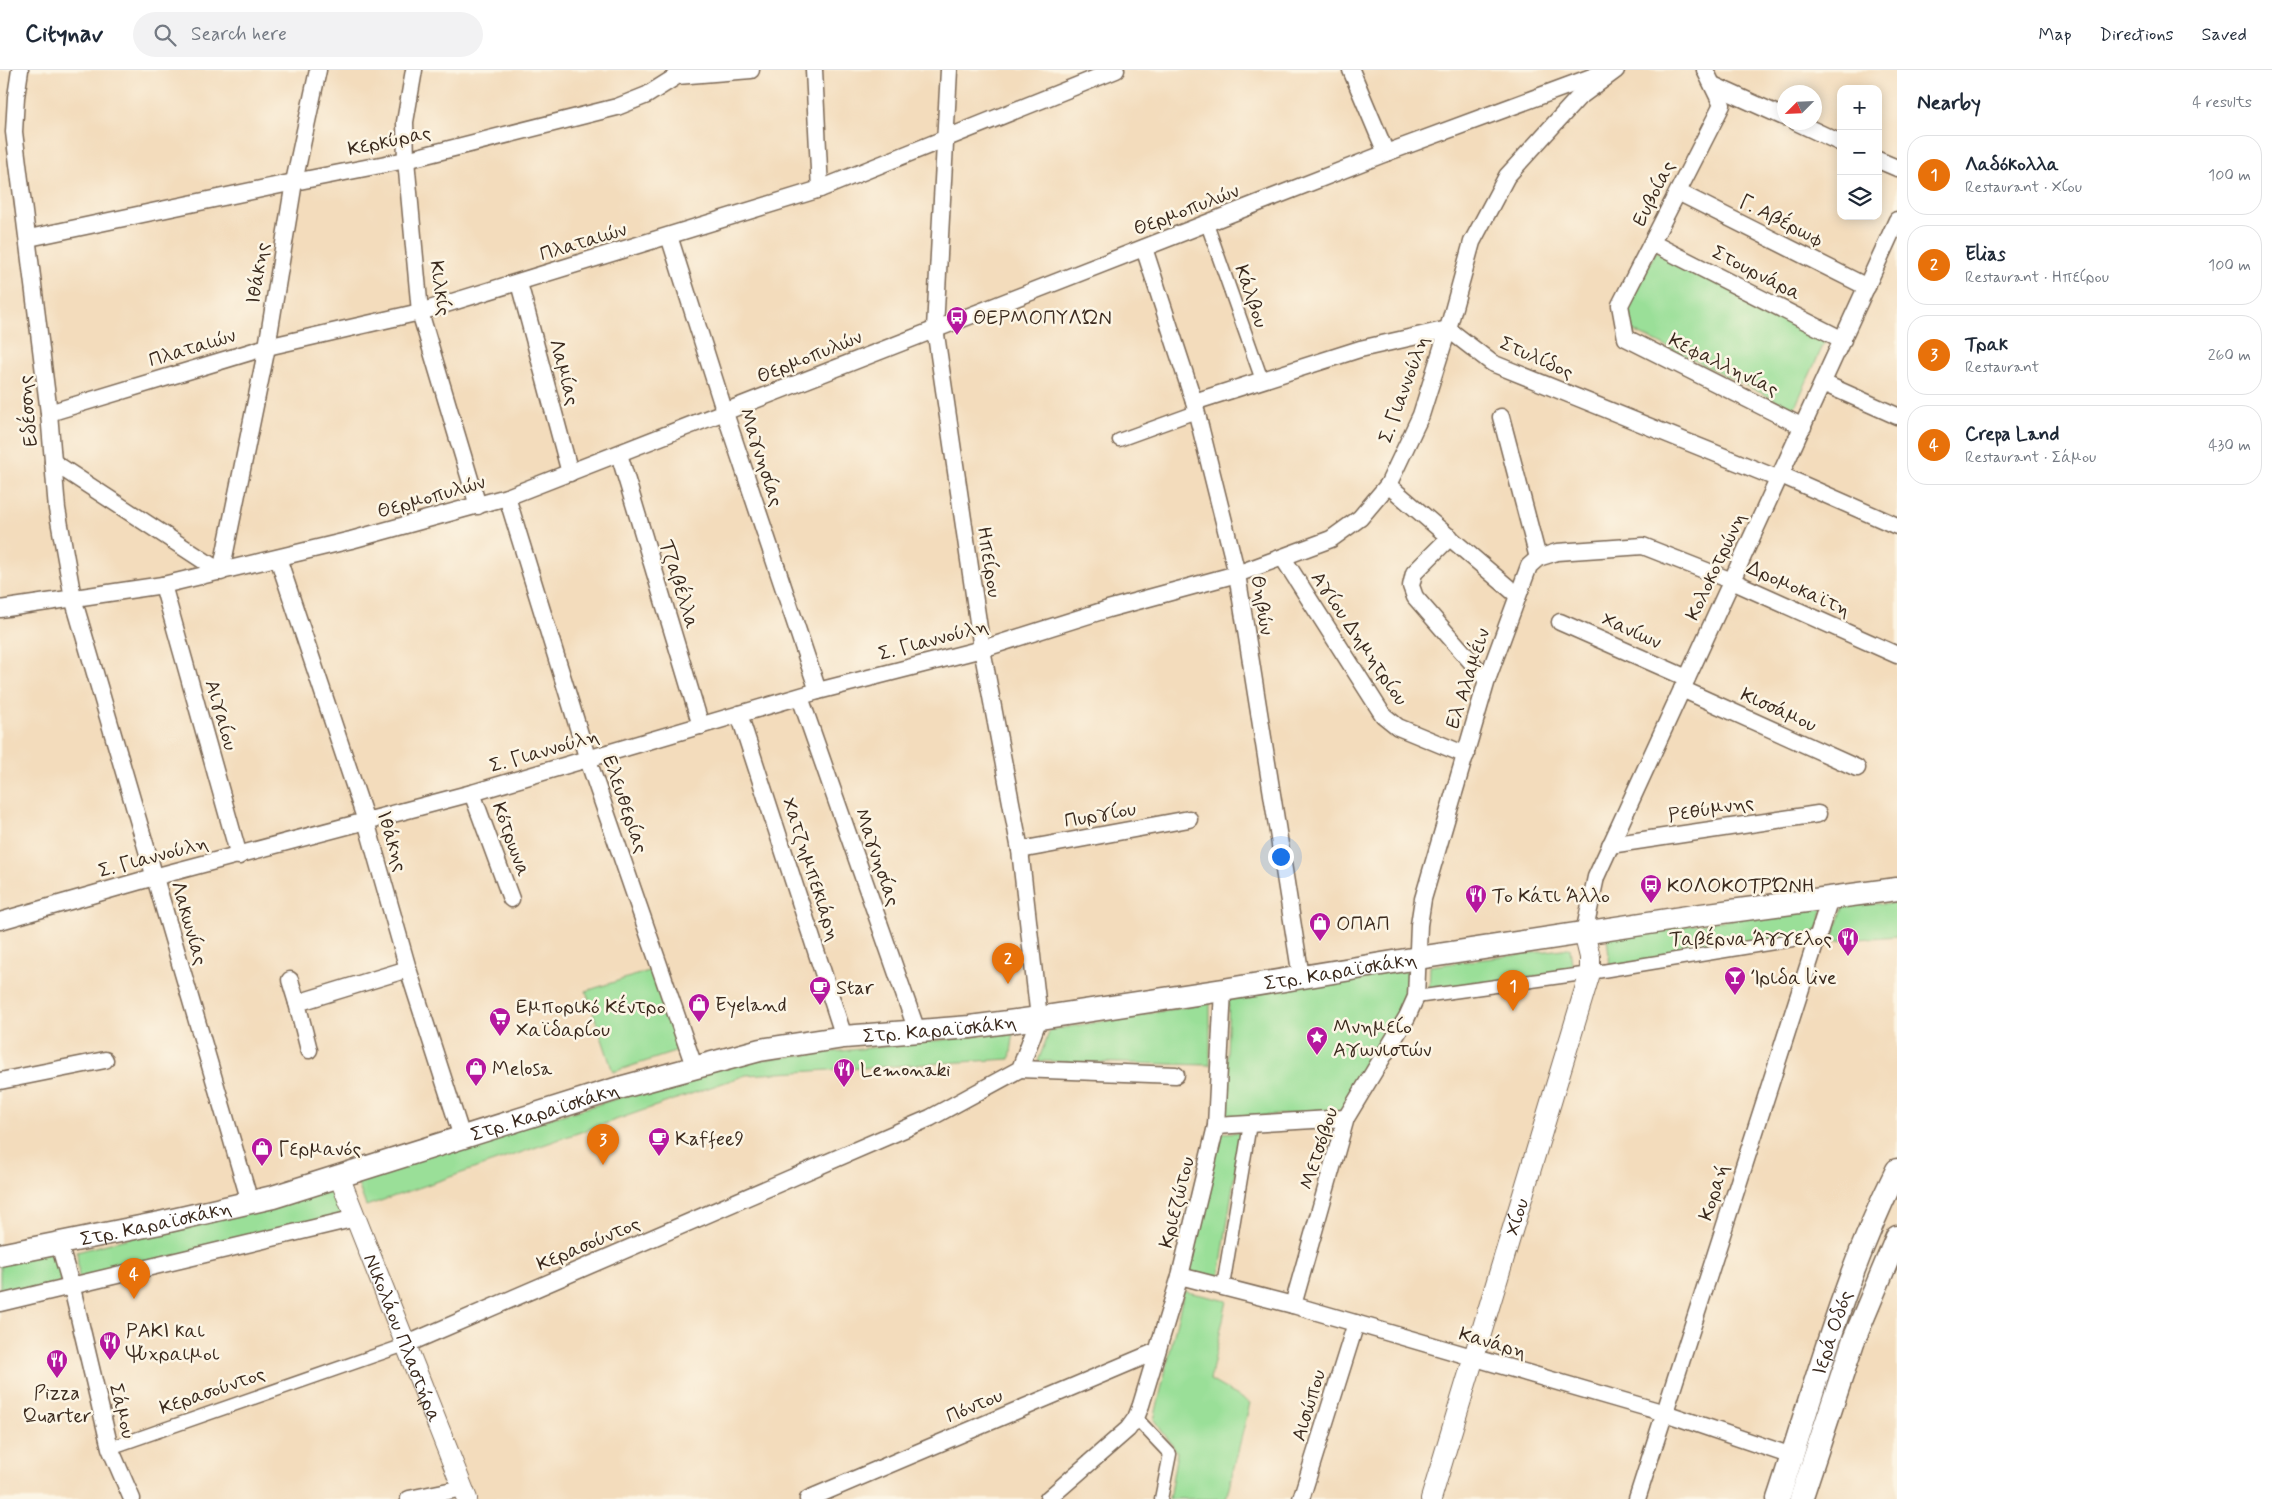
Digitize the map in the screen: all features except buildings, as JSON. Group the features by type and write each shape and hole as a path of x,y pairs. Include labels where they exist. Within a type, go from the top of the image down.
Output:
{"main road":[{"name":"Στρ. Καραϊσκάκη","path":"0,1255 250,1202 694,1066 760,1050 844,1037 970,1027 1039,1018 1584,933 1897,889"},
{"name":"Ιερά Οδός","path":"1778,1499 1829,1335 1858,1254 1897,1170"},
{"name":"Ιερά Οδός","path":"1801,1499 1853,1342 1897,1236"}],"street":[{"name":"Εδέσσης","path":"20,70 16,97 7,132 29,238 49,413 57,508 73,598"},
{"name":"Ιθάκης","path":"221,572 267,347 294,182 318,70"},
{"name":"Κιλκίς","path":"414,70 405,122 406,160 420,312 478,506"},
{"name":"Κερκύρας","path":"29,238 406,160 617,107 647,96 670,73 751,70"},
{"path":"814,70 820,189"},
{"name":"Ηπείρου","path":"949,70 935,328 982,649 1020,850 1039,1018"},
{"name":"Πλαταιών","path":"49,413 267,347 420,312 820,189 946,140 1116,70"},
{"path":"1351,70 1386,153"},
{"name":"Θερμοπυλών","path":"0,609 164,584 221,572 507,497 1386,153 1614,70"},
{"name":"Σ. Γιαννούλη","path":"0,921 154,877 472,793 818,691 982,649 1108,609 1237,574 1331,539 1360,518 1388,485 1421,415 1448,329 1472,242 1507,176 1578,98 1614,70"},
{"path":"1709,77 1777,113"},
{"name":"Ευβοίας","path":"1626,338 1620,305 1722,105 1709,77"},
{"path":"1813,130 1837,141"},
{"path":"1882,162 1897,168"},
{"name":"Γ. Αβέρωφ","path":"1678,192 1867,287"},
{"name":"Κολοκοτρώνη","path":"1584,933 1596,877 1610,845 1867,287 1891,250 1897,220"},
{"name":"Κάλβου","path":"1207,224 1262,380"},
{"name":"Μαγνησίας","path":"669,236 725,413 818,691"},
{"name":"Στουρνάρα","path":"1652,243 1843,340"},
{"name":"Θηβών","path":"1144,248 1195,407 1237,574 1301,977"},
{"name":"Λαμίας","path":"519,282 570,473"},
{"path":"1119,440 1262,380 1360,350 1448,329"},
{"name":"Στυλίδος","path":"1448,329 1492,363 1780,477 1897,526"},
{"name":"Κεφαλληνίας","path":"1626,338 1803,427"},
{"path":"1823,383 1897,416"},
{"path":"1501,417 1538,558"},
{"name":"Τζαβέλλα","path":"619,454 701,726"},
{"path":"53,462 221,572"},
{"path":"1388,485 1517,595"},
{"name":"Ελευθερίας","path":"507,497 588,760 694,1066"},
{"path":"1450,536 1414,573 1411,586 1414,597 1487,680"},
{"name":"Δρομοκαϊτη","path":"1538,558 1557,552 1643,546 1732,581 1897,655"},
{"name":"Ιθάκης","path":"278,558 366,822 408,969 462,1137"},
{"name":"Αγίου Δημητρίου","path":"1283,558 1383,715 1398,727 1466,755"},
{"name":"Ελ Αλαμέιν","path":"1418,958 1419,925 1423,899 1487,680 1529,566 1538,558"},
{"name":"Αιγαίου","path":"164,584 239,856"},
{"name":"Λακωνίας","path":"73,598 250,1202"},
{"name":"Χανίων","path":"1560,622 1685,683"},
{"name":"Κισσάμου","path":"1685,683 1857,768"},
{"name":"Μαγνησίας","path":"800,697 917,1031"},
{"name":"Χατζημπεκιάρη","path":"739,714 844,1037"},
{"name":"Κότρωνα","path":"472,793 511,899"},
{"name":"Ρεθύμνης","path":"1610,845 1818,814"},
{"name":"Πυργίου","path":"1020,850 1189,819"},
{"name":"Κοραή","path":"1637,1499 1830,898"},
{"name":"Χίου","path":"1431,1499 1590,973 1590,957 1584,933"},
{"path":"1416,997 1590,973 1817,936"},
{"name":"Μετσόβου","path":"1293,1305 1346,1118 1407,1017 1416,997 1418,958"},
{"path":"297,1004 408,969"},
{"path":"290,980 310,1050"},
{"name":"Κριεζώτου","path":"1136,1418 1180,1276 1216,1126 1223,990"},
{"path":"1039,1018 1020,1069 1176,1074"},
{"path":"0,1081 105,1060"},
{"name":"Κερασούντος","path":"110,1448 405,1345 930,1118 1020,1069"},
{"path":"1216,1126 1346,1118"},
{"path":"1223,1286 1250,1124"},
{"name":"Νικολάου Πλαστήρα","path":"339,1176 465,1493"},
{"path":"0,1303 72,1288 356,1218"},
{"name":"Σάμου","path":"59,1244 72,1288 110,1448 132,1499"},
{"name":"Κανάρη","path":"1180,1276 1293,1305 1665,1413 1792,1456"},
{"name":"Αισώπου","path":"1301,1499 1356,1323"},
{"name":"Πόντου","path":"808,1499 1157,1350"},
{"path":"1048,1499 1128,1429 1136,1418 1170,1454 1162,1499"},
{"path":"409,1499 465,1493"}],"green space":[{"path":"1656,251 1827,337 1794,409 1632,330 1628,307"},
{"path":"1897,903 1897,936 1832,941 1844,905"},
{"path":"1825,906 1816,935 1610,966 1607,937"},
{"path":"1570,948 1573,972 1429,991 1430,966"},
{"path":"1409,966 1412,996 1342,1111 1225,1118 1229,996"},
{"path":"655,969 681,1050 613,1072 586,991"},
{"path":"1210,1003 1210,1065 1038,1061 1050,1030"},
{"path":"1014,1032 1010,1059 746,1075 366,1206 355,1176 741,1062"},
{"path":"1241,1132 1219,1278 1189,1272 1220,1133"},
{"path":"336,1182 349,1213 79,1279 77,1252"},
{"path":"59,1244 61,1283 0,1296 0,1258"},
{"path":"1184,1291 1227,1301 1210,1380 1250,1403 1226,1499 1169,1499 1177,1452 1154,1420"}],"place":[{"name":"ΘΕΡΜΟΠΥΛΏΝ","path":"957,336"},
{"name":"ΚΟΛΟΚΟΤΡΏΝΗ","path":"1651,904"},
{"name":"Το Κάτι Άλλο","path":"1476,914"},
{"name":"ΟΠΑΠ","path":"1320,942"},
{"name":"Ταβέρνα Άγγελος","path":"1848,957"},
{"name":"Elias","path":"1008,984"},
{"name":"Ίριδα live","path":"1735,996"},
{"name":"Star","path":"820,1006"},
{"name":"Λαδόκολλα","path":"1513,1011"},
{"name":"Eyeland","path":"699,1023"},
{"name":"Εμπορικό Κέντρο Χαϊδαρίου","path":"500,1037"},
{"name":"Μνημείο Αγωνιστών","path":"1317,1056"},
{"name":"Melosa","path":"476,1087"},
{"name":"Lemonaki","path":"844,1088"},
{"name":"Kaffee9","path":"659,1157"},
{"name":"Τρακ","path":"603,1165"},
{"name":"Γερμανός","path":"262,1167"},
{"name":"Crepa Land","path":"134,1299"},
{"name":"ΡΑΚΙ και Ψύχραιμοι","path":"110,1361"},
{"name":"Pizza Quarter","path":"57,1379"}]}
